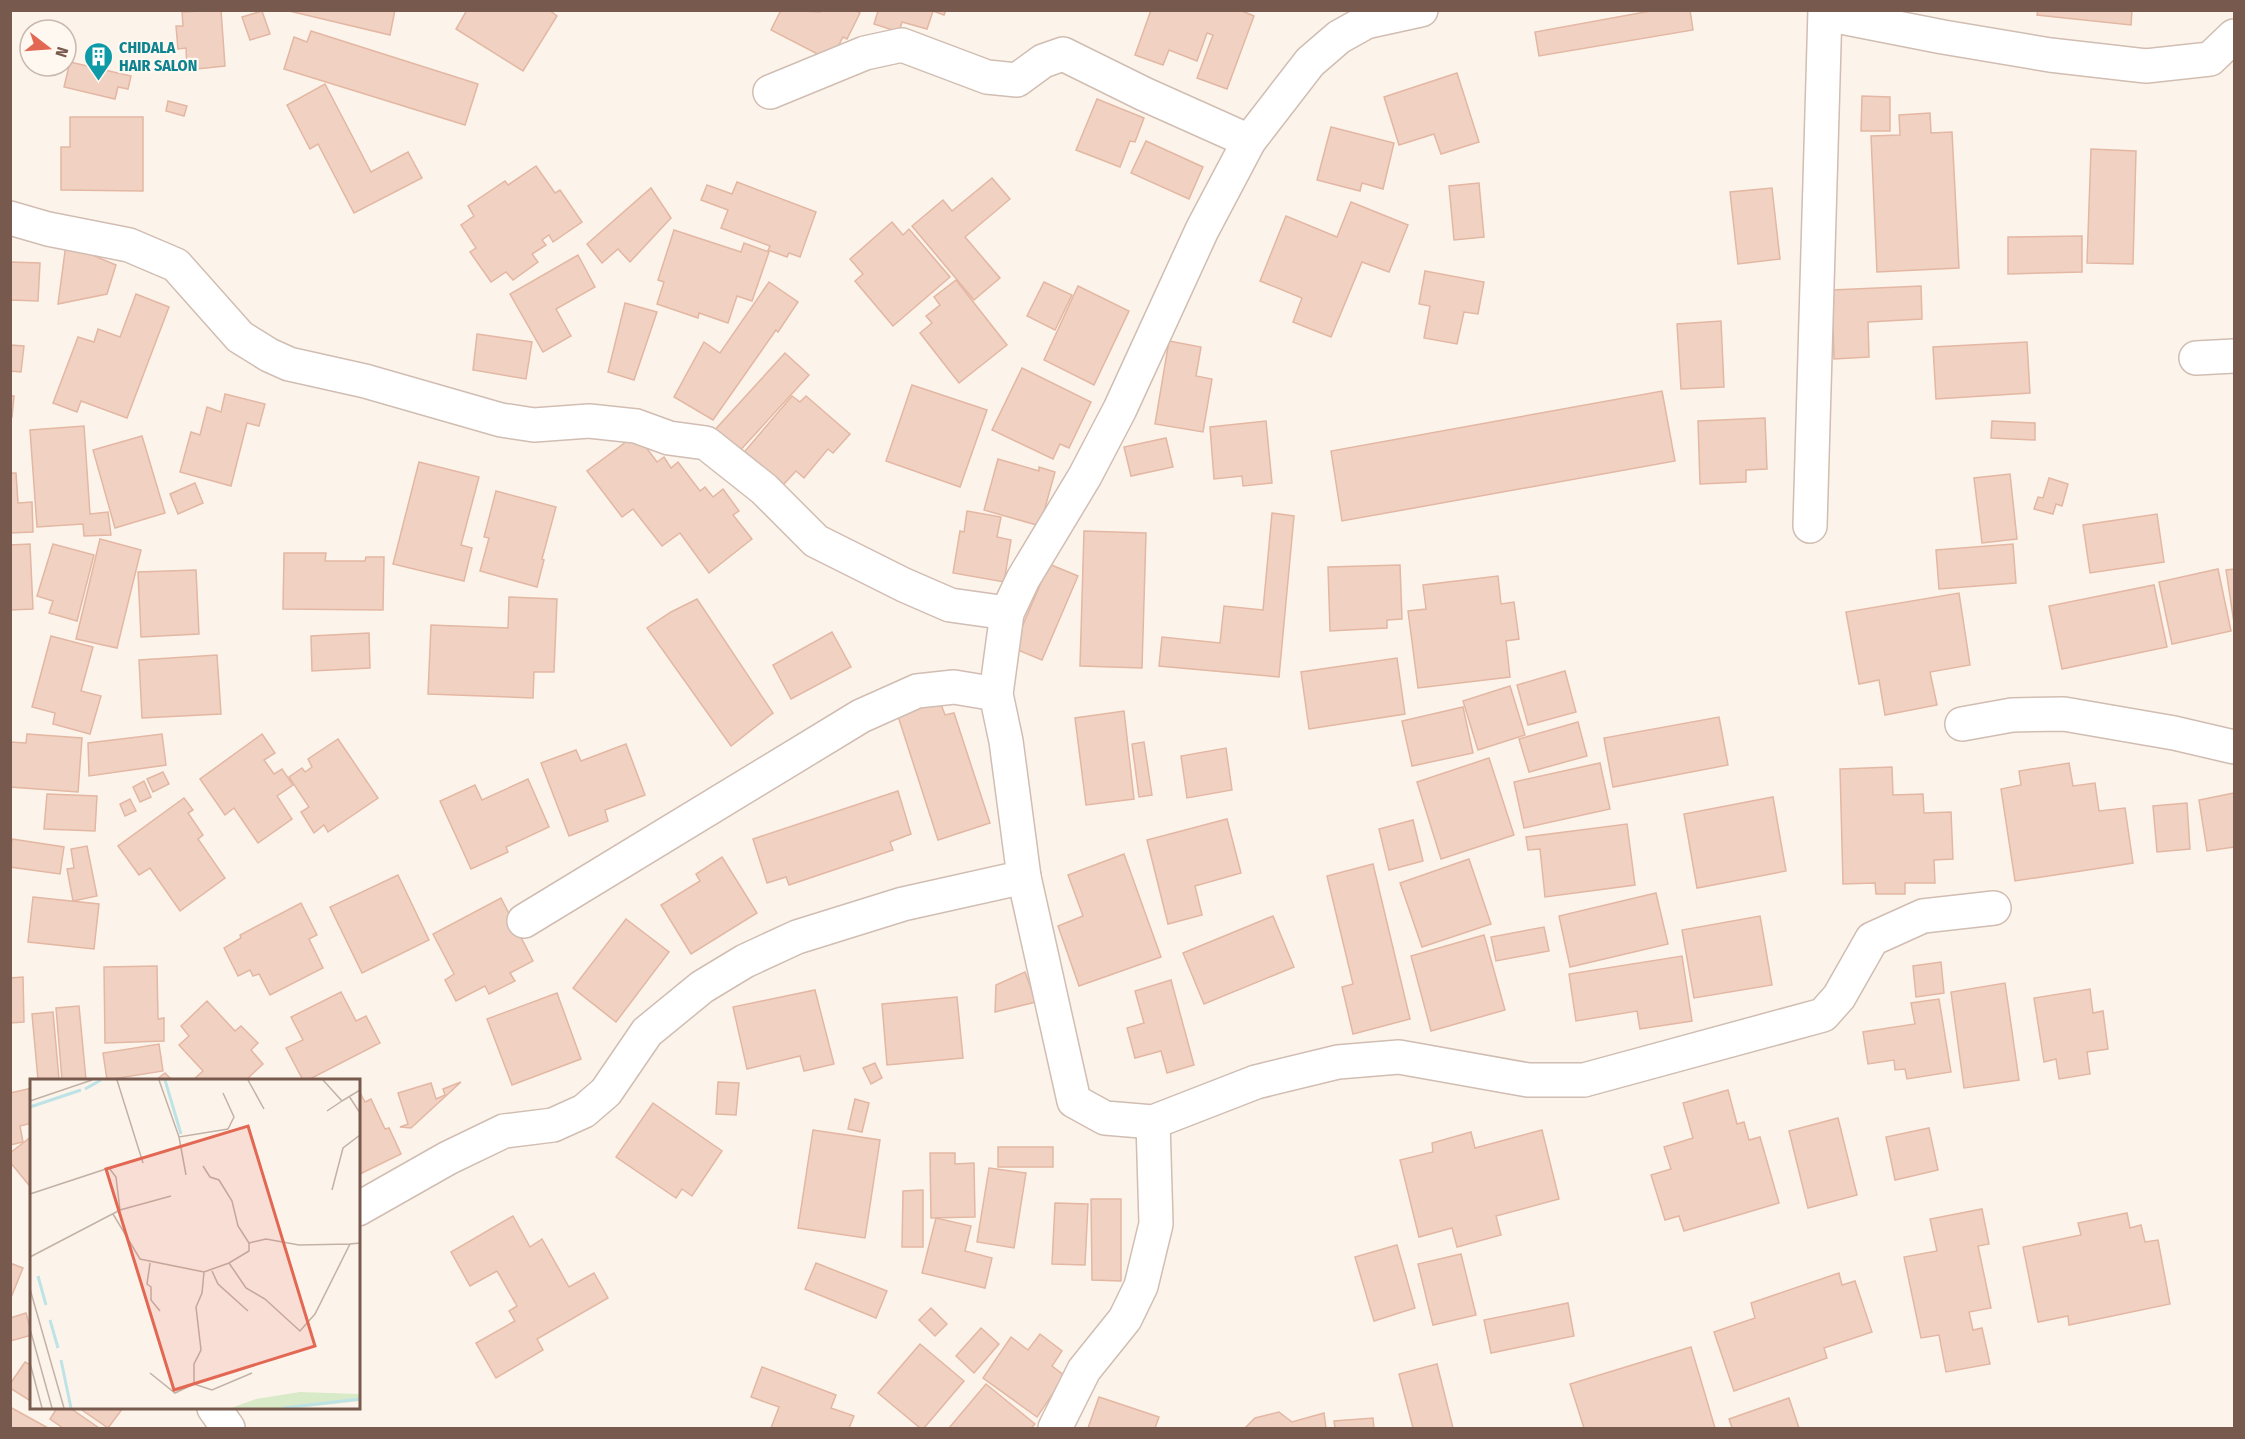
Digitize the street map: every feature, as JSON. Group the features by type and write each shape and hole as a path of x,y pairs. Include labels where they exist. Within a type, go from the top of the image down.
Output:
{"street":[{"path":"1421,10 1366,22 1339,36 1310,62 1249,141 1206,221 1120,409 1080,485 1039,550 1007,613 996,694 1006,741 1024,877 1074,1101 1105,1118 1153,1122 1256,1082 1338,1062 1399,1057 1528,1080 1584,1080 1823,1015 1839,997 1872,939 1923,916 1994,908"},
{"path":"1810,526 1826,12 1943,37 2050,55 2145,66 2210,59 2235,36"},
{"path":"770,93 865,53 902,45 987,77 1017,81 1043,61 1063,54 1144,94 1249,141"},
{"path":"10,218 48,230 129,245 176,265 240,336 269,355 289,364 364,381 501,420 534,426 589,421 636,426 669,438 706,443 764,489 816,541 950,605 1007,613"},
{"path":"2196,358 2235,356"},
{"path":"524,921 861,716 917,691 954,687 996,694"},
{"path":"1962,724 2012,715 2064,714 2174,733 2235,747"},
{"path":"360,1208 448,1158 504,1131 554,1125 584,1111 606,1092 647,1032 702,987 745,961 797,937 903,904 1024,877"},
{"path":"1055,1428 1084,1370 1125,1319 1141,1286 1156,1224 1153,1122"},
{"path":"215,1409 228,1428"}],"building":[{"path":"221,10 225,66 187,70 186,48 178,49 176,26 183,26 182,12"},
{"path":"285,10 395,10 390,35"},
{"path":"467,10 549,10 557,16 523,71 456,29"},
{"path":"781,10 820,12 821,10 855,10 860,13 847,39 843,37 831,61 771,30"},
{"path":"946,10 944,15 933,11 927,29 902,22 899,32 874,24 878,11"},
{"path":"1151,10 1240,10 1254,16 1227,89 1197,78 1213,35 1207,33 1197,61 1169,50 1163,65 1135,55"},
{"path":"1656,10 1690,10 1693,30 1539,56 1535,32"},
{"path":"2038,10 2132,10 2131,25 2037,15"},
{"path":"262,11 270,34 250,40 242,17"},
{"path":"311,31 478,84 465,125 284,69 294,37 307,42"},
{"name":"CHIDALA HAIR SALON","path":"78,64 131,76 128,89 118,87 115,99 64,87 66,78 78,78"},
{"path":"1457,73 1479,142 1441,154 1434,134 1399,145 1384,97"},
{"path":"325,84 371,172 408,152 422,178 354,213 318,144 310,149 287,105"},
{"path":"1862,96 1890,97 1890,131 1861,131"},
{"path":"1097,99 1144,118 1135,142 1130,141 1120,167 1076,150"},
{"path":"168,101 187,106 184,116 166,111"},
{"path":"1930,113 1931,133 1952,132 1959,268 1877,272 1871,136 1900,135 1899,115"},
{"path":"70,117 143,117 143,191 61,190 61,147 70,147"},
{"path":"1331,127 1394,143 1383,189 1362,183 1360,191 1317,180"},
{"path":"1146,141 1203,167 1189,199 1131,173"},
{"path":"2091,149 2136,151 2133,264 2087,263"},
{"path":"536,166 555,193 560,190 582,222 553,242 549,235 542,240 546,245 532,254 538,262 513,280 506,272 491,282 470,252 476,248 461,225 474,216 468,206 505,181 508,185"},
{"path":"992,178 1010,199 965,237 1000,278 974,300 912,226 943,200 952,211"},
{"path":"737,182 816,212 800,257 789,253 787,257 768,250 770,246 721,228 728,210 701,200 707,185 732,194"},
{"path":"1479,183 1484,237 1454,240 1449,186"},
{"path":"651,188 671,218 630,262 618,249 602,263 587,244"},
{"path":"1772,188 1780,259 1738,264 1730,192"},
{"path":"1351,202 1408,225 1389,272 1362,262 1331,337 1293,322 1302,298 1260,281 1286,216 1337,237"},
{"path":"892,222 903,235 909,229 950,277 893,326 855,281 863,274 850,259"},
{"path":"674,230 741,252 744,243 769,252 752,301 737,296 728,323 699,313 698,318 657,304 664,282 658,280"},
{"path":"2082,236 2082,272 2008,274 2008,237"},
{"path":"66,244 116,265 107,294 58,304"},
{"path":"578,255 595,287 556,309 571,336 543,352 510,294"},
{"path":"10,262 40,263 38,301 10,300"},
{"path":"1425,271 1484,282 1478,314 1464,312 1457,344 1424,338 1430,306 1419,304"},
{"path":"956,280 1007,345 959,383 920,333 932,323 926,316 940,305 934,297"},
{"path":"769,282 798,302 713,420 674,397 704,342 720,353"},
{"path":"1044,282 1072,295 1055,330 1027,316"},
{"path":"1078,286 1129,311 1094,385 1044,360"},
{"path":"1921,286 1922,319 1868,322 1869,357 1834,359 1832,290"},
{"path":"136,294 169,307 127,418 81,401 77,412 53,403 78,337 94,342 98,329 120,337"},
{"path":"625,303 657,312 634,380 608,372"},
{"path":"1721,321 1724,387 1681,389 1677,324"},
{"path":"477,334 532,342 526,379 473,370"},
{"path":"1169,341 1201,347 1196,376 1212,379 1203,432 1155,424"},
{"path":"2027,342 2030,393 1936,399 1933,347"},
{"path":"10,345 24,346 21,372 10,371"},
{"path":"785,353 809,375 736,455 712,433"},
{"path":"1022,368 1091,402 1069,448 1060,444 1053,459 992,430"},
{"path":"912,385 987,410 960,487 886,461"},
{"path":"1662,391 1675,461 1342,521 1331,451"},
{"path":"225,394 265,404 259,426 247,423 231,486 180,472 191,432 200,435 207,407 221,412"},
{"path":"10,396 14,396 12,417 10,417"},
{"path":"792,396 800,402 806,396 850,434 833,453 828,449 804,478 796,471 783,485 740,457"},
{"path":"1765,418 1767,469 1746,470 1746,482 1700,484 1698,421"},
{"path":"1266,421 1272,483 1243,486 1242,476 1214,479 1210,427"},
{"path":"1992,421 2035,423 2035,440 1991,438"},
{"path":"84,426 90,514 108,512 111,535 84,536 83,524 37,527 30,430"},
{"path":"642,430 645,446 657,462 664,457 671,468 678,462 700,491 705,487 713,497 723,489 739,511 733,515 752,539 709,573 680,533 662,546 633,509 622,517 587,471"},
{"path":"142,436 165,513 115,528 93,450"},
{"path":"1166,438 1173,467 1131,476 1124,447"},
{"path":"998,459 1039,471 1039,467 1055,472 1040,526 984,510"},
{"path":"419,462 479,477 461,545 472,548 464,581 393,564"},
{"path":"10,473 16,473 18,503 32,502 33,532 10,533"},
{"path":"2010,474 2017,539 1982,543 1974,478"},
{"path":"2049,478 2068,484 2062,506 2056,504 2053,514 2034,509 2038,497 2043,498"},
{"path":"195,483 203,503 178,514 170,494"},
{"path":"496,491 556,507 537,587 480,571 489,538 484,537"},
{"path":"967,511 1001,517 997,537 1011,540 1004,582 953,573 960,531 964,532"},
{"path":"1272,513 1294,516 1279,677 1159,666 1162,637 1220,643 1224,606 1263,610"},
{"path":"2157,514 2164,562 2090,573 2083,525"},
{"path":"1084,531 1146,533 1142,668 1080,666"},
{"path":"100,539 141,550 117,648 76,639"},
{"path":"30,544 33,609 10,610 10,545"},
{"path":"53,544 94,555 77,621 49,613 53,601 37,596"},
{"path":"2013,544 2016,583 1939,589 1936,550"},
{"path":"284,553 326,553 325,561 365,561 366,557 384,557 383,610 283,609"},
{"path":"1049,564 1078,576 1042,660 1013,648"},
{"path":"1400,565 1402,619 1387,620 1387,628 1330,631 1328,567"},
{"path":"2218,569 2231,631 2172,644 2159,582"},
{"path":"2234,569 2234,623 2226,570"},
{"path":"196,570 199,634 141,637 138,572"},
{"path":"1498,576 1501,604 1514,602 1519,639 1506,641 1510,677 1418,688 1408,611 1426,609 1423,585"},
{"path":"2154,585 2167,647 2062,669 2049,606"},
{"path":"1959,593 1970,665 1930,672 1937,705 1885,715 1879,680 1859,684 1846,612"},
{"path":"509,597 557,599 554,672 534,672 533,698 428,694 431,625 508,628"},
{"path":"697,599 773,713 731,746 647,628"},
{"path":"832,632 851,667 791,699 773,665"},
{"path":"369,633 370,668 312,671 311,636"},
{"path":"51,636 93,647 81,691 101,696 90,734 53,724 55,713 32,707"},
{"path":"217,655 221,714 142,718 139,660"},
{"path":"1397,658 1405,714 1309,729 1301,672"},
{"path":"1565,671 1576,712 1528,725 1517,685"},
{"path":"1510,686 1525,735 1478,750 1463,701"},
{"path":"939,699 945,715 954,713 990,823 938,840 897,713"},
{"path":"1463,707 1473,753 1412,766 1402,721"},
{"path":"1124,711 1134,799 1086,805 1075,718"},
{"path":"1719,717 1728,765 1613,787 1604,738"},
{"path":"1578,722 1587,756 1529,772 1519,739"},
{"path":"27,734 82,738 78,792 10,787 10,742 26,743"},
{"path":"162,734 166,765 89,776 88,743"},
{"path":"262,734 275,753 264,760 274,774 282,769 293,785 277,796 292,819 258,843 234,808 225,815 200,779"},
{"path":"338,739 378,798 328,832 324,825 314,833 301,812 309,807 289,777 302,768 305,772 312,767 308,759"},
{"path":"1144,742 1152,795 1139,797 1132,744"},
{"path":"626,744 645,795 605,810 608,821 569,836 541,763 576,750 581,761"},
{"path":"1226,748 1232,790 1187,798 1181,756"},
{"path":"1489,758 1514,835 1441,859 1417,782"},
{"path":"1600,763 1610,809 1524,828 1514,782"},
{"path":"2069,763 2073,786 2095,783 2099,811 2125,808 2133,863 2015,881 2001,789 2021,785 2019,771"},
{"path":"1892,767 1893,795 1923,794 1924,813 1951,812 1953,859 1934,860 1935,883 1905,883 1905,894 1876,894 1875,883 1843,884 1840,769"},
{"path":"163,772 169,784 153,792 147,779"},
{"path":"528,779 549,827 506,847 508,852 471,869 440,801 475,785 482,800"},
{"path":"144,781 151,797 140,802 133,787"},
{"path":"898,791 911,834 890,842 893,850 789,885 786,877 767,883 753,839"},
{"path":"2234,793 2234,847 2207,851 2199,800"},
{"path":"47,794 97,796 95,831 44,829"},
{"path":"1773,797 1786,871 1697,888 1684,814"},
{"path":"184,798 193,810 188,813 203,835 198,839 225,878 180,911 150,868 139,875 118,846"},
{"path":"130,799 136,811 125,816 120,804"},
{"path":"2187,803 2190,849 2157,852 2153,806"},
{"path":"1227,819 1241,873 1195,886 1202,915 1168,924 1147,840"},
{"path":"1413,820 1423,861 1389,870 1379,829"},
{"path":"1627,824 1635,885 1545,897 1540,849 1528,850 1526,837"},
{"path":"12,839 64,847 60,874 10,867"},
{"path":"87,846 97,896 73,901 67,869 74,868 71,849"},
{"path":"1124,854 1161,957 1079,986 1058,926 1083,916 1068,875"},
{"path":"722,857 757,913 691,954 661,905 700,881 696,874"},
{"path":"1469,859 1491,924 1422,947 1400,883"},
{"path":"1373,864 1410,1019 1353,1034 1342,987 1353,984 1327,876"},
{"path":"398,875 429,940 362,973 330,907"},
{"path":"1656,893 1668,944 1570,967 1559,916"},
{"path":"33,897 99,904 94,949 28,942"},
{"path":"501,898 533,961 510,973 515,981 489,994 485,986 456,1001 445,980 454,974 433,934"},
{"path":"301,903 317,935 309,939 323,968 270,995 259,974 253,976 250,970 238,976 224,948 241,938 240,935"},
{"path":"1273,916 1294,967 1204,1004 1183,953"},
{"path":"1760,916 1772,985 1694,998 1682,930"},
{"path":"626,919 669,952 616,1022 573,988"},
{"path":"1544,927 1549,951 1496,961 1491,937"},
{"path":"1484,935 1505,1010 1431,1031 1411,956"},
{"path":"1682,956 1692,1021 1640,1029 1637,1011 1576,1021 1569,974"},
{"path":"1941,962 1944,993 1916,997 1913,966"},
{"path":"157,966 158,1019 164,1018 164,1041 105,1043 104,967"},
{"path":"1025,972 1036,1002 995,1012 996,985"},
{"path":"23,977 24,1022 10,1023 10,978"},
{"path":"1171,980 1194,1065 1167,1073 1161,1051 1135,1058 1127,1028 1144,1023 1135,991"},
{"path":"2005,983 2019,1080 1964,1088 1951,992"},
{"path":"2090,989 2093,1013 2103,1011 2108,1049 2087,1052 2090,1074 2059,1079 2056,1059 2044,1062 2034,998"},
{"path":"815,990 834,1064 804,1071 800,1056 747,1069 733,1007"},
{"path":"341,992 356,1021 366,1016 380,1043 310,1079 302,1079 286,1048 303,1040 291,1017"},
{"path":"557,993 581,1059 512,1085 487,1019"},
{"path":"957,997 963,1058 887,1065 882,1004"},
{"path":"1939,999 1951,1072 1907,1079 1905,1069 1895,1070 1894,1060 1868,1064 1863,1032 1915,1024 1911,1003"},
{"path":"207,1001 235,1031 241,1026 258,1043 251,1050 263,1064 247,1079 194,1079 203,1071 179,1045 189,1036 181,1026"},
{"path":"79,1006 86,1079 62,1079 56,1008"},
{"path":"53,1012 59,1079 38,1079 32,1014"},
{"path":"159,1044 163,1071 107,1079 103,1053"},
{"path":"875,1063 882,1078 871,1084 863,1068"},
{"path":"165,1073 171,1079 157,1079"},
{"path":"461,1082 411,1128 400,1127 408,1124 398,1093 431,1083 436,1099 445,1095 443,1089"},
{"path":"718,1082 739,1083 736,1115 716,1114"},
{"path":"30,1088 30,1124 20,1126 23,1142 10,1145 10,1093"},
{"path":"1728,1090 1737,1124 1744,1122 1749,1140 1760,1137 1779,1203 1684,1231 1679,1216 1665,1220 1651,1175 1671,1169 1664,1147 1693,1138 1683,1103"},
{"path":"360,1093 365,1102 371,1099 385,1129 389,1128 401,1154 360,1174"},
{"path":"855,1099 869,1103 862,1132 848,1129"},
{"path":"653,1103 722,1151 692,1196 682,1189 676,1198 616,1157"},
{"path":"1838,1118 1857,1195 1808,1208 1789,1131"},
{"path":"1929,1128 1938,1170 1895,1180 1886,1137"},
{"path":"813,1130 880,1140 865,1238 798,1228"},
{"path":"1542,1130 1559,1199 1496,1216 1501,1235 1457,1247 1452,1228 1419,1237 1400,1160 1433,1152 1432,1143 1471,1132 1475,1148"},
{"path":"30,1138 30,1187 10,1162 10,1153"},
{"path":"998,1147 1053,1147 1053,1167 998,1167"},
{"path":"930,1153 955,1153 955,1164 974,1163 975,1217 931,1218"},
{"path":"989,1168 1026,1173 1014,1248 977,1242"},
{"path":"923,1190 923,1247 902,1247 903,1191"},
{"path":"1091,1199 1121,1199 1121,1281 1092,1280"},
{"path":"1055,1203 1088,1204 1085,1265 1052,1264"},
{"path":"1982,1209 1989,1244 1978,1246 1991,1308 1969,1312 1973,1330 1982,1328 1990,1364 1946,1372 1939,1335 1921,1338 1904,1257 1937,1251 1930,1219"},
{"path":"2127,1213 2130,1228 2141,1225 2145,1242 2158,1240 2170,1304 2069,1325 2068,1316 2038,1322 2023,1247 2081,1235 2078,1223"},
{"path":"513,1216 530,1247 542,1239 569,1287 594,1273 608,1298 537,1339 543,1350 496,1378 476,1343 515,1321 509,1311 517,1306 497,1271 470,1286 451,1252"},
{"path":"936,1218 971,1226 965,1251 992,1258 985,1288 922,1273"},
{"path":"1397,1245 1415,1308 1374,1321 1355,1257"},
{"path":"1461,1254 1476,1315 1433,1325 1418,1264"},
{"path":"10,1263 23,1268 10,1300"},
{"path":"816,1263 887,1291 876,1318 805,1289"},
{"path":"1839,1273 1842,1285 1855,1281 1872,1332 1824,1348 1827,1358 1734,1391 1714,1332 1755,1318 1751,1303"},
{"path":"1568,1303 1574,1336 1491,1353 1484,1320"},
{"path":"931,1308 947,1324 935,1336 919,1320"},
{"path":"26,1313 30,1336 10,1341 10,1318"},
{"path":"981,1328 999,1344 974,1373 956,1356"},
{"path":"1040,1334 1062,1351 1052,1366 1065,1376 1037,1417 983,1378 1011,1337 1028,1350"},
{"path":"920,1344 964,1381 924,1428 920,1428 878,1393"},
{"path":"1691,1347 1715,1428 1584,1428 1570,1384"},
{"path":"25,1362 30,1365 30,1401 10,1388 10,1384"},
{"path":"1437,1364 1453,1428 1413,1428 1399,1374"},
{"path":"762,1367 836,1395 831,1408 854,1416 849,1428 771,1428 779,1407 751,1397"},
{"path":"986,1384 1035,1424 1031,1428 949,1428"},
{"path":"1099,1397 1159,1417 1155,1428 1088,1428"},
{"path":"1789,1398 1799,1428 1732,1428 1729,1419"},
{"path":"10,1407 48,1428 10,1428"},
{"path":"56,1409 71,1409 99,1428 63,1428 50,1419"},
{"path":"80,1409 122,1409 108,1428"},
{"path":"1279,1412 1292,1422 1324,1413 1326,1428 1245,1428 1255,1418"},
{"path":"1373,1418 1374,1428 1335,1428 1334,1421"}],"place":[{"name":"CHIDALA HAIR SALON","path":"98,82"}]}
